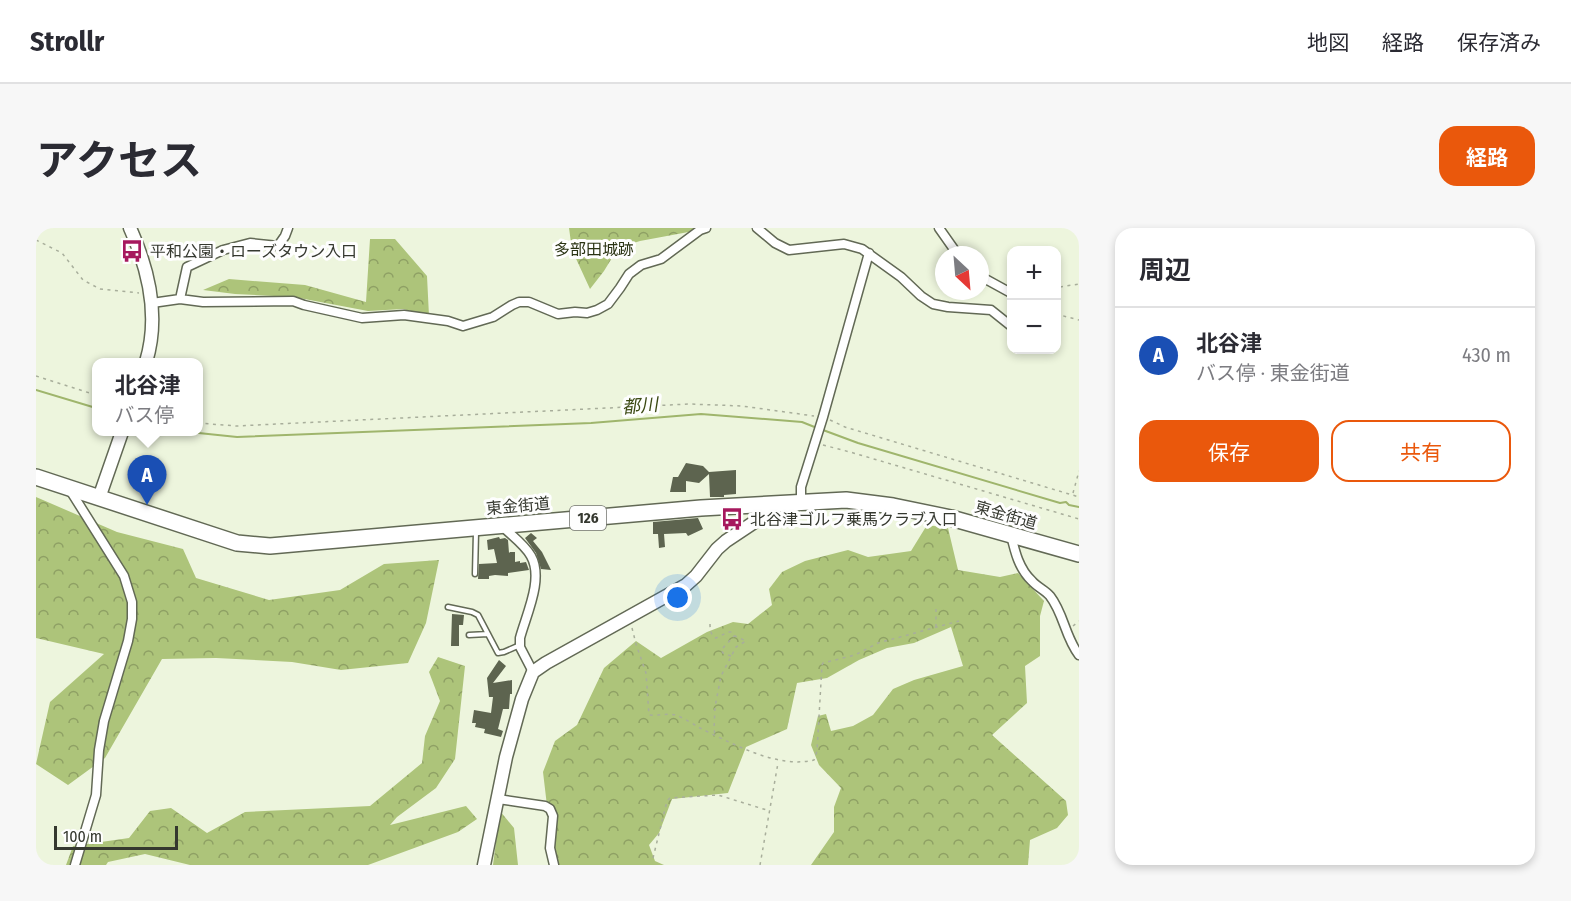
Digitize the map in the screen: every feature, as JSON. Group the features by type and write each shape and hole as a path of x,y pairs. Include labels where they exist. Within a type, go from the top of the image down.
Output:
{"highway":[{"name":"東金街道","path":"36,477 237,543 255,546 774,503 846,500 951,518 1079,554"}],"street":[{"path":"130,228 144,263 152,303 152,323 147,358"},
{"path":"180,299 187,267 223,250 250,243 278,246 288,228"},
{"path":"152,303 180,299 203,302 293,301 362,318 404,315 448,321 463,326 493,316 519,302 529,302 558,314 587,313 608,304 629,274 661,259 690,236 706,228"},
{"path":"758,228 775,243 789,250 844,244 862,249 933,304 948,308 991,310 1007,323"},
{"path":"939,228 952,246"},
{"path":"801,501 801,487 869,253"},
{"path":"989,281 1007,291"},
{"path":"99,498 121,436"},
{"path":"70,489 124,576 132,602 128,641 104,721 99,750 96,795 75,865"},
{"path":"484,865 506,757 522,699 533,672 686,585 717,549 753,523 774,503"},
{"path":"502,525 532,557 535,568 536,583 520,644 533,672"},
{"path":"1011,535 1023,572 1050,596 1071,645 1079,655"},
{"path":"498,798 550,808 553,816 550,848 554,865"}],"lane":[{"path":"475,574 476,528"},
{"path":"448,607 478,615 498,653 520,644"},
{"path":"469,635 488,634"}],"path":[{"path":"36,240 62,253 83,280 100,289 140,293"},
{"path":"1061,286 1079,284"},
{"path":"1061,315 1079,320"},
{"path":"36,376 92,394"},
{"path":"203,423 236,426 690,404 742,406 823,417 845,427 1079,496"},
{"path":"814,443 1079,519"},
{"path":"1072,495 1079,471"},
{"path":"936,606 936,628"},
{"path":"628,618 646,673 649,715 657,716 667,713 679,716 738,747 779,761 806,763 814,760 823,663 844,659 878,643 959,621"},
{"path":"710,624 714,638 732,632 746,641 736,647 721,676 715,707 716,736"},
{"path":"732,657 721,650 735,636"},
{"path":"760,865 779,761"},
{"path":"653,858 667,801 670,798 718,795 770,811"}],"green space":[{"name":"多部田城跡","path":"569,228 710,228 640,241 618,248 590,289 572,250"},
{"path":"370,239 395,239 427,276 429,316 403,309 368,311 294,297 203,290 229,279 305,285 366,302"},
{"path":"36,497 117,532 183,549 196,578 269,600 340,590 384,564 439,560 426,623 408,663 341,670 292,662 216,658 162,659 105,758 68,785 36,764 50,702 104,654 36,638"},
{"path":"927,525 948,528 958,570 1000,577 1018,573 1044,601 1040,616 1040,656 1025,666 1027,703 992,735 1066,801 1068,815 1057,828 1030,840 1028,865 811,865 834,832 834,807 841,788 819,765 811,745 818,716 826,714 831,731 853,726 873,715 893,689 914,680 963,666 951,627 914,643 887,648 827,678 797,683 787,729 746,747 728,793 672,799 659,833 649,845 655,861 664,865 554,865 543,772 555,741 577,725 604,668 636,641 661,658 707,632 733,622 748,624 772,605 769,589 782,572 805,561 848,550 868,557 911,551"},
{"path":"438,657 465,666 455,759 436,788 397,817 390,825 466,806 477,819 458,832 368,865 190,865 145,854 108,862 106,865 66,865 73,846 129,838 150,811 171,808 207,833 245,812 370,806 422,763 425,736 440,701 429,672"},
{"path":"500,811 514,828 518,865 493,865"}],"building":[{"path":"686,463 703,466 709,472 736,470 736,494 710,497 709,474 699,483 686,481 686,492 670,492 673,477 678,477"},
{"path":"698,518 703,529 688,536 686,533 664,534 665,547 659,548 658,534 653,534 653,522"},
{"path":"531,533 537,538 533,541 542,552 551,570 541,569 536,553 525,538"},
{"path":"499,537 508,540 509,553 515,552 515,562 526,562 529,570 508,573 508,576 495,575 489,576 489,579 478,579 479,564 497,563 494,549 488,550 487,540"},
{"path":"452,614 464,615 463,625 459,625 459,646 451,646"},
{"path":"499,660 506,666 493,683 512,680 509,709 503,709 498,729 503,731 501,737 484,733 485,729 475,727 476,723 472,723 474,710 491,713 493,697 489,697 487,678"}],"waterway":[{"name":"都川","path":"36,390 92,407"},
{"name":"都川","path":"203,433 237,437 591,423 701,414 802,422 817,428"},
{"name":"都川","path":"823,430 858,443 1079,507"}],"place":[{"name":"平和公園・ローズタウン入口","path":"132,251"},
{"name":"北谷津","path":"147,505"},
{"name":"北谷津ゴルフ乗馬クラブ入口","path":"732,519"}]}
